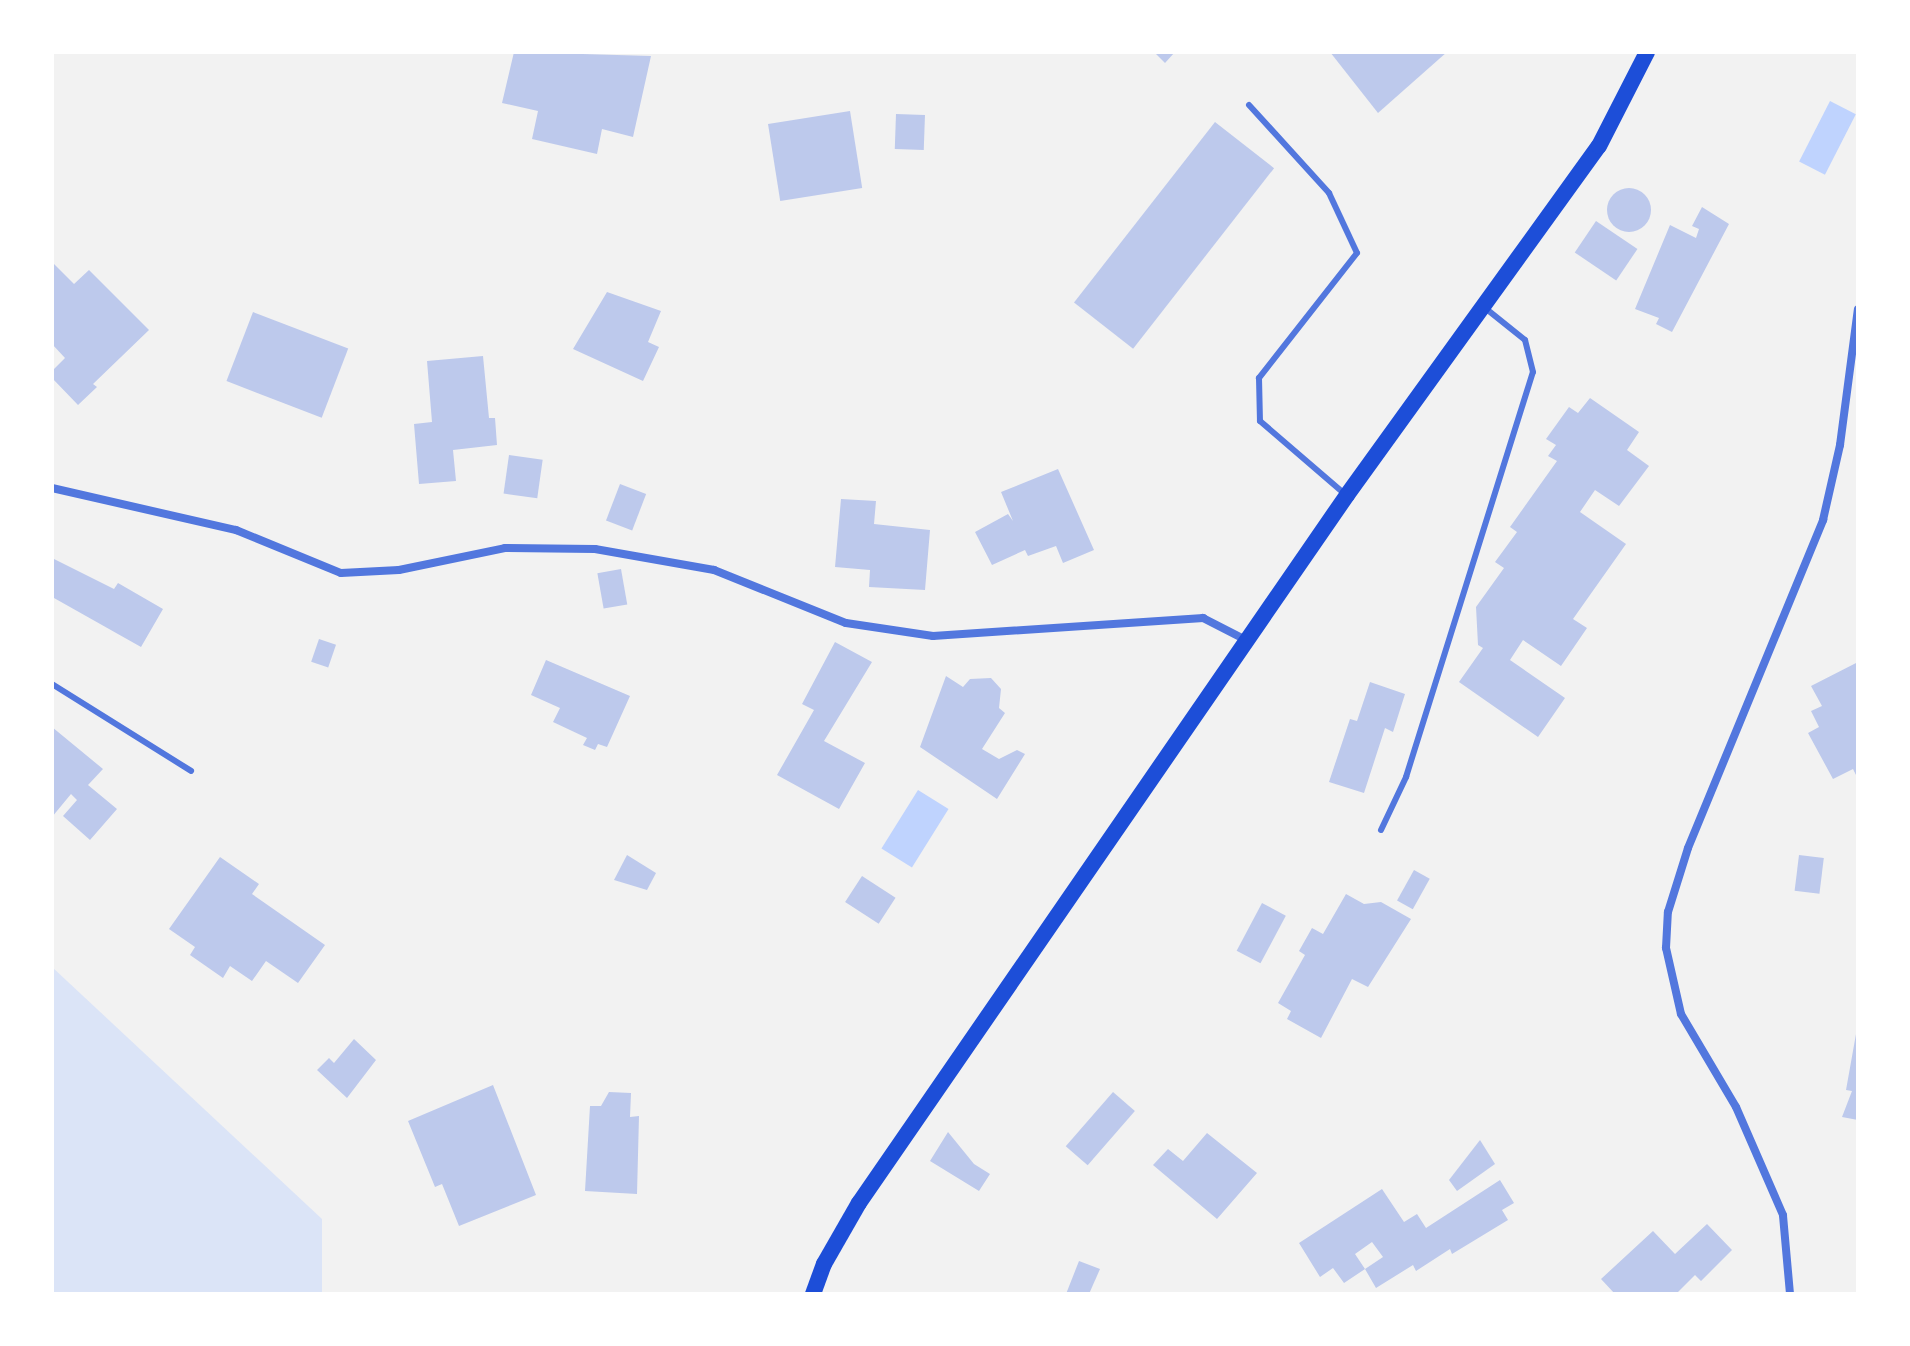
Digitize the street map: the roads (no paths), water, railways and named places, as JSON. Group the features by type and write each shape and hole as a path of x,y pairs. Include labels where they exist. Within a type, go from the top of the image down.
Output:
{"main road":[{"path":"813,1294 824,1264 875,1179 1347,495 1481,305 1599,146 1647,52"}],"street":[{"path":"1790,1294 1783,1215 1736,1107 1681,1014 1666,948 1668,912 1688,848 1823,520 1840,445 1858,309"},
{"path":"52,488 236,530 341,573 399,570 505,548 595,549 714,570 846,623 919,634 1203,618 1248,641"}],"lane":[{"path":"1249,105 1329,193 1357,253 1259,378 1260,421 1347,495"},
{"path":"1381,830 1406,777 1533,372 1525,340 1481,305"},
{"path":"52,684 191,771"}],"water":[{"path":"1830,101 1856,114 1825,175 1799,162"},
{"path":"918,790 949,809 912,868 881,849"}]}
